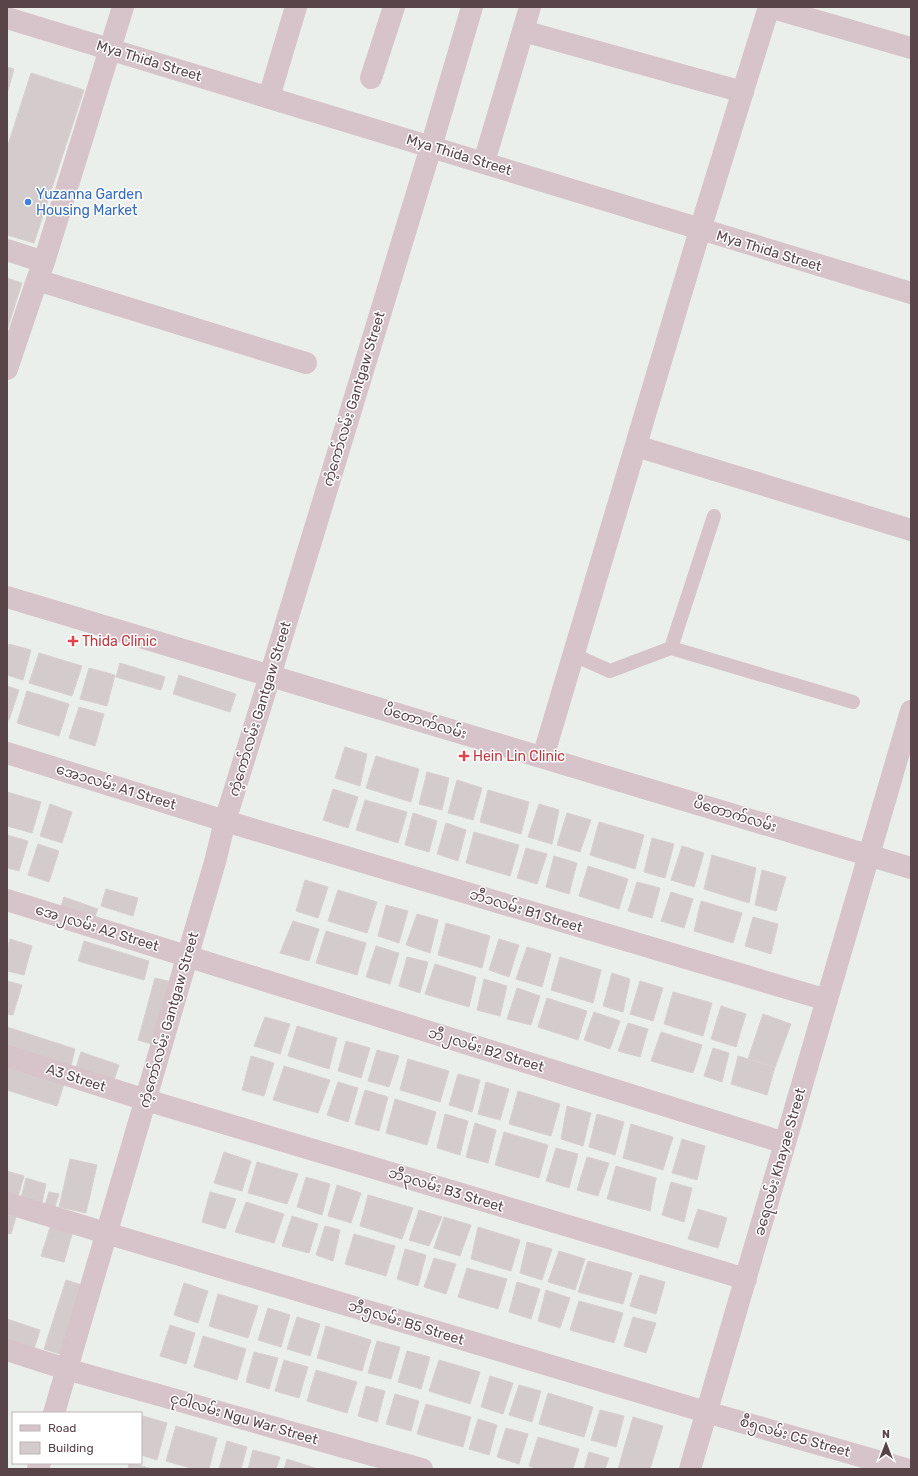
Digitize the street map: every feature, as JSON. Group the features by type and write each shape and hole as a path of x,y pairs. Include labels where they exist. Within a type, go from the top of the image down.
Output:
{"street":[{"path":"7,369 41,271 124,7"},
{"path":"269,97 296,7"},
{"path":"371,78 394,7"},
{"name":"ကံ့ကော်လမ်း Gantgaw Street","path":"54,1412 188,957 225,821 431,147 472,7"},
{"path":"484,162 530,7"},
{"path":"543,757 700,230 769,7 911,48"},
{"name":"Mya Thida Street","path":"7,18 911,293"},
{"path":"523,31 743,92"},
{"path":"7,250 41,271 306,363"},
{"path":"636,446 911,530"},
{"name":"ပိတောက်လမ်း","path":"7,597 911,868"},
{"name":"ခရေလမ်း Khayae Street","path":"690,1469 911,711"},
{"name":"အေ၁လမ်း A1 Street","path":"7,754 225,821"},
{"name":"ဘီ၁လမ်း B1 Street","path":"225,821 827,1000"},
{"name":"အေ၂လမ်း A2 Street","path":"7,900 188,957"},
{"name":"ဘီ၂လမ်း B2 Street","path":"188,957 786,1143"},
{"name":"A3 Street","path":"7,1056 146,1100"},
{"name":"ဘီ၃လမ်း B3 Street","path":"146,1100 746,1279"},
{"name":"ဘီ၅လမ်း B5 Street","path":"7,1203 106,1234 706,1412"},
{"name":"ငုဝါလမ်း Ngu War Street","path":"7,1350 66,1369 422,1469"},
{"name":"စီ၅လမ်း C5 Street","path":"706,1412 906,1469"}],"lane":[{"path":"671,648 714,516"},
{"path":"574,655 610,671 671,648 853,702"}],"building":[{"path":"7,67 14,69 7,94"},
{"name":"Yuzanna Garden Housing Market","path":"31,73 84,90 34,243 7,235 7,148"},
{"path":"7,278 22,283 7,330"},
{"path":"9,644 31,650 23,680 7,675 7,650"},
{"path":"39,653 82,666 72,696 29,683"},
{"path":"120,663 165,677 161,690 116,677"},
{"path":"89,668 115,675 107,706 80,699"},
{"path":"179,675 236,694 230,712 173,694"},
{"path":"7,686 19,690 9,720 7,719"},
{"path":"27,691 69,704 59,736 17,723"},
{"path":"79,707 104,714 95,746 69,738"},
{"path":"345,747 367,754 360,786 335,778"},
{"path":"376,756 419,769 411,802 366,788"},
{"path":"427,772 449,778 442,810 419,804"},
{"path":"457,780 482,788 473,820 448,813"},
{"path":"333,789 358,797 348,828 323,820"},
{"path":"488,790 529,802 521,834 480,822"},
{"path":"7,792 41,802 32,833 7,826"},
{"path":"365,800 407,812 398,843 356,830"},
{"path":"50,804 72,812 62,843 40,836"},
{"path":"539,804 559,810 552,844 528,837"},
{"path":"413,813 437,821 429,852 405,845"},
{"path":"567,813 591,820 580,852 557,845"},
{"path":"599,822 644,835 635,869 590,855"},
{"path":"446,823 466,830 458,861 437,854"},
{"path":"474,832 519,845 510,876 466,863"},
{"path":"7,835 28,841 19,871 7,868"},
{"path":"652,838 674,844 665,878 644,872"},
{"path":"38,844 59,851 49,882 28,875"},
{"path":"682,846 704,853 694,887 671,880"},
{"path":"526,848 547,854 537,884 517,878"},
{"path":"712,855 756,868 749,903 704,889"},
{"path":"554,856 577,863 569,894 546,887"},
{"path":"588,866 628,879 619,909 579,896"},
{"path":"762,870 786,877 776,911 755,905"},
{"path":"305,880 328,887 318,918 296,911"},
{"path":"637,882 660,888 652,918 628,911"},
{"path":"106,889 138,898 133,916 101,906"},
{"path":"338,890 377,902 367,933 328,921"},
{"path":"671,892 693,899 684,928 661,921"},
{"path":"64,897 98,909 92,924 59,913"},
{"path":"701,901 742,913 733,943 694,931"},
{"path":"386,905 408,911 399,943 378,936"},
{"path":"417,914 438,920 430,953 406,945"},
{"path":"753,917 778,924 771,954 745,946"},
{"path":"293,921 319,929 309,961 280,953"},
{"path":"446,923 490,936 482,968 438,955"},
{"path":"326,931 366,943 357,975 316,963"},
{"path":"10,939 32,946 24,975 7,971 7,949"},
{"path":"499,939 519,945 509,977 489,970"},
{"path":"84,941 149,961 144,980 78,961"},
{"path":"376,946 399,953 390,984 366,977"},
{"path":"527,947 551,954 542,987 516,979"},
{"path":"407,957 428,962 420,993 399,986"},
{"path":"560,957 601,970 593,1003 551,990"},
{"path":"435,964 476,977 469,1007 425,994"},
{"path":"612,973 630,979 623,1012 603,1006"},
{"path":"155,978 172,982 155,1045 138,1040"},
{"path":"484,979 507,986 500,1016 477,1010"},
{"path":"7,981 22,985 13,1015 7,1014"},
{"path":"640,981 663,988 653,1021 630,1014"},
{"path":"517,988 540,996 531,1025 507,1019"},
{"path":"673,992 712,1003 703,1036 664,1024"},
{"path":"547,998 587,1011 578,1040 538,1027"},
{"path":"721,1006 746,1014 736,1047 711,1039"},
{"path":"594,1012 620,1021 610,1049 584,1040"},
{"path":"763,1014 791,1024 775,1067 748,1059"},
{"path":"265,1017 290,1024 280,1054 254,1046"},
{"path":"628,1023 648,1029 640,1057 618,1051"},
{"path":"297,1026 337,1038 329,1069 288,1056"},
{"path":"7,1027 75,1049 70,1070 7,1049"},
{"path":"661,1032 702,1045 693,1073 651,1061"},
{"path":"346,1041 370,1048 361,1078 338,1071"},
{"path":"713,1048 729,1053 722,1082 704,1076"},
{"path":"377,1050 399,1056 389,1087 368,1081"},
{"path":"81,1052 119,1065 114,1080 76,1068"},
{"path":"251,1056 274,1063 264,1096 242,1090"},
{"path":"738,1056 775,1067 767,1095 731,1084"},
{"path":"408,1059 449,1071 440,1102 400,1090"},
{"path":"7,1065 64,1084 57,1106 7,1090"},
{"path":"284,1066 330,1080 318,1113 273,1100"},
{"path":"458,1074 480,1080 472,1112 449,1105"},
{"path":"338,1082 358,1088 348,1122 327,1115"},
{"path":"486,1082 509,1089 500,1120 478,1114"},
{"path":"365,1090 388,1097 379,1131 355,1124"},
{"path":"518,1091 560,1104 551,1136 509,1124"},
{"path":"395,1099 436,1112 427,1145 386,1133"},
{"path":"567,1106 591,1113 583,1146 561,1139"},
{"path":"445,1114 468,1121 460,1155 437,1148"},
{"path":"597,1114 624,1122 615,1155 589,1147"},
{"path":"475,1123 496,1130 488,1163 466,1157"},
{"path":"631,1124 673,1137 663,1170 623,1158"},
{"path":"504,1132 548,1145 539,1178 495,1165"},
{"path":"682,1139 705,1146 697,1180 672,1173"},
{"path":"556,1148 578,1154 569,1188 546,1181"},
{"path":"224,1152 251,1161 242,1191 214,1183"},
{"path":"587,1157 609,1163 598,1196 577,1190"},
{"path":"70,1159 97,1165 86,1213 59,1207"},
{"path":"257,1162 298,1174 287,1204 248,1193"},
{"path":"616,1166 656,1178 650,1211 607,1199"},
{"path":"7,1171 24,1176 18,1197 7,1194"},
{"path":"306,1177 330,1184 322,1215 297,1207"},
{"path":"26,1178 46,1184 42,1203 21,1198"},
{"path":"671,1182 692,1188 684,1222 662,1215"},
{"path":"337,1185 361,1193 351,1223 328,1216"},
{"path":"49,1192 59,1194 55,1207 45,1205"},
{"path":"210,1192 236,1199 225,1229 202,1222"},
{"path":"368,1195 413,1208 402,1239 360,1226"},
{"path":"246,1202 284,1214 274,1243 235,1232"},
{"path":"698,1209 727,1218 718,1248 688,1239"},
{"path":"419,1210 442,1217 429,1246 409,1240"},
{"path":"7,1214 16,1217 11,1234 7,1233"},
{"path":"292,1216 318,1224 309,1253 282,1246"},
{"path":"444,1217 471,1225 460,1256 434,1248"},
{"path":"51,1224 73,1231 64,1262 41,1256"},
{"path":"325,1226 340,1230 333,1261 316,1255"},
{"path":"478,1227 520,1240 511,1271 471,1259"},
{"path":"354,1234 395,1246 386,1276 345,1264"},
{"path":"527,1242 552,1249 542,1280 520,1273"},
{"path":"405,1249 426,1255 418,1286 397,1279"},
{"path":"559,1251 585,1259 575,1290 548,1282"},
{"path":"434,1258 456,1264 446,1294 424,1287"},
{"path":"588,1261 632,1273 623,1304 578,1292"},
{"path":"467,1268 507,1279 498,1309 458,1297"},
{"path":"640,1275 665,1282 656,1314 630,1306"},
{"path":"66,1280 85,1286 63,1355 44,1349"},
{"path":"517,1282 540,1289 531,1319 509,1312"},
{"path":"184,1283 208,1291 198,1323 174,1315"},
{"path":"546,1290 570,1298 560,1328 538,1321"},
{"path":"218,1294 258,1306 248,1338 209,1326"},
{"path":"579,1301 623,1313 614,1343 570,1330"},
{"path":"268,1308 290,1315 281,1347 258,1340"},
{"path":"297,1317 320,1324 310,1356 287,1349"},
{"path":"633,1317 656,1323 646,1353 624,1346"},
{"path":"7,1319 40,1330 34,1349 7,1340"},
{"path":"170,1325 195,1333 186,1364 160,1356"},
{"path":"326,1326 371,1340 362,1371 317,1358"},
{"path":"203,1336 246,1349 237,1380 194,1367"},
{"path":"377,1341 400,1347 391,1379 368,1373"},
{"path":"407,1351 430,1357 421,1389 398,1382"},
{"path":"254,1352 278,1358 269,1389 246,1382"},
{"path":"284,1360 308,1367 299,1398 275,1391"},
{"path":"439,1360 480,1372 470,1404 429,1391"},
{"path":"316,1370 357,1382 347,1413 307,1401"},
{"path":"490,1376 513,1383 503,1414 481,1407"},
{"path":"519,1385 541,1391 532,1422 509,1415"},
{"path":"366,1386 385,1391 377,1422 358,1416"},
{"path":"548,1393 593,1407 584,1437 539,1424"},
{"path":"395,1394 419,1401 411,1431 386,1424"},
{"path":"426,1404 471,1417 463,1447 417,1434"},
{"path":"600,1410 624,1416 616,1447 591,1440"},
{"path":"143,1416 167,1423 157,1460 142,1455"},
{"path":"633,1417 663,1426 650,1469 618,1469"},
{"path":"478,1419 497,1425 489,1455 469,1449"},
{"path":"176,1426 217,1438 209,1469 194,1469 166,1461"},
{"path":"506,1428 528,1434 519,1464 497,1457"},
{"path":"538,1437 579,1449 573,1469 538,1469 529,1466"},
{"path":"227,1441 247,1447 241,1469 219,1469"},
{"path":"253,1450 280,1457 276,1469 248,1469"},
{"path":"589,1452 609,1458 605,1469 584,1469"},
{"path":"287,1459 318,1469 284,1469"},
{"path":"129,1464 135,1464 152,1469 128,1469"}],"place":[{"name":"Yuzanna Garden Housing Market","path":"28,202"},
{"name":"Thida Clinic","path":"73,641"},
{"name":"Hein Lin Clinic","path":"464,756"}]}
